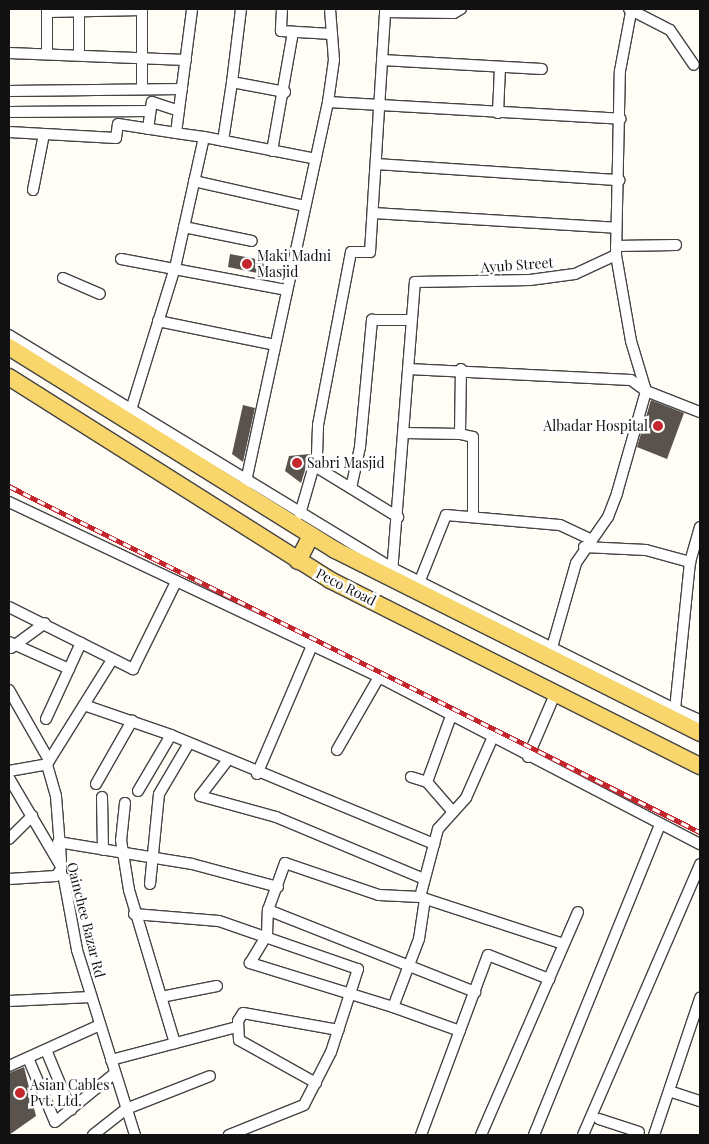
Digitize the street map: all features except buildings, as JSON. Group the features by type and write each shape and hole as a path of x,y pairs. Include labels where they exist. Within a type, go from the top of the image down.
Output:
{"main road":[{"name":"Peco Road","path":"9,347 129,415 244,487 311,535 551,652 700,729"},
{"name":"Peco Road","path":"9,377 298,561 700,766"},
{"path":"298,561 311,535"}],"street":[{"path":"176,133 192,9"},
{"path":"223,141 240,9"},
{"path":"282,9 281,31 332,34"},
{"path":"330,9 332,34 328,102 244,487 300,514 392,574 419,583 551,652 675,708 700,729"},
{"path":"300,514 314,465 351,252 370,252 385,12 454,13 461,9"},
{"path":"79,10 79,55"},
{"path":"46,54 47,11 142,10 140,57 142,89"},
{"path":"551,652 587,543 608,517 646,391 631,341 616,250 621,119 620,71 630,10 670,30 694,65"},
{"path":"272,151 285,92 293,32"},
{"path":"9,53 186,60"},
{"path":"382,60 542,69"},
{"path":"498,113 500,67"},
{"path":"232,82 285,92"},
{"path":"9,91 182,88"},
{"path":"148,129 152,102 179,111"},
{"path":"328,102 379,107 621,119"},
{"path":"9,112 150,111"},
{"path":"9,132 116,138 118,124 204,137 316,159"},
{"path":"32,190 44,134"},
{"path":"9,335 129,415 174,268 204,137"},
{"path":"376,164 619,180"},
{"path":"194,181 305,206"},
{"path":"373,213 616,228"},
{"path":"184,227 252,241"},
{"path":"616,250 676,245"},
{"name":"Ayub Street","path":"411,320 414,282 548,277 575,274 616,250"},
{"path":"121,259 287,290"},
{"path":"63,278 100,294"},
{"path":"351,488 360,447 372,320 411,320 405,433 392,574"},
{"path":"158,321 275,344"},
{"path":"408,369 461,369 631,380 646,391 700,412"},
{"path":"460,434 461,369"},
{"path":"405,433 460,434 473,437 473,517"},
{"path":"314,465 398,517"},
{"path":"9,502 311,648 379,677 492,739 700,844"},
{"path":"419,583 446,515 560,524 587,543 646,550 690,562"},
{"path":"675,708 690,562 700,527"},
{"path":"9,607 133,669 176,582"},
{"path":"11,645 44,623"},
{"path":"46,719 81,643"},
{"path":"11,645 69,669"},
{"path":"257,774 311,648"},
{"path":"9,771 48,762 112,660"},
{"path":"337,750 379,677"},
{"path":"9,690 48,762 56,796 58,842 62,868 56,876 9,880"},
{"path":"528,756 556,692"},
{"path":"84,705 171,735 257,774 434,844"},
{"path":"427,782 451,716"},
{"path":"96,784 132,721"},
{"path":"138,791 171,735"},
{"path":"393,1007 409,965 423,898 424,879 438,829 478,777 492,739"},
{"path":"150,884 151,858 159,794 188,742"},
{"path":"227,761 200,796 276,817 424,879"},
{"path":"411,777 427,782 452,811"},
{"name":"Qainchee Bazar Rd","path":"9,778 62,868 77,950 135,1135"},
{"path":"102,797 103,850"},
{"path":"125,802 122,853 134,914 175,1043"},
{"path":"9,839 32,816"},
{"path":"534,1135 660,824"},
{"path":"58,842 151,858 278,887"},
{"path":"460,1031 393,1007 250,963 267,935 268,910 278,887 285,863 379,895 423,898 564,944"},
{"path":"583,1135 700,864"},
{"path":"268,910 475,992"},
{"path":"481,1135 578,912"},
{"path":"134,914 218,921 267,935 358,969 338,1030 316,1083 304,1105 229,1135"},
{"path":"422,1135 488,955 549,979"},
{"path":"161,997 217,986"},
{"path":"9,1001 91,997"},
{"path":"599,1119 638,1133 655,1135 700,998"},
{"path":"316,1083 253,1050 239,1040 237,1027 243,1013 338,1030"},
{"path":"9,1066 100,1025"},
{"path":"111,1060 237,1027"},
{"path":"46,1050 71,1110"},
{"path":"28,1058 53,1120 71,1110 114,1072"},
{"path":"93,1135 126,1108 210,1076"},
{"path":"669,1090 700,1101"}],"railway":[{"path":"9,486 700,832"}],"place":[{"name":"Maki Madni Masjid","path":"247,264"},
{"name":"Albadar Hospital","path":"658,426"},
{"name":"Sabri Masjid","path":"297,463"},
{"name":"Asian Cables Pvt. Ltd.","path":"20,1093"}]}
